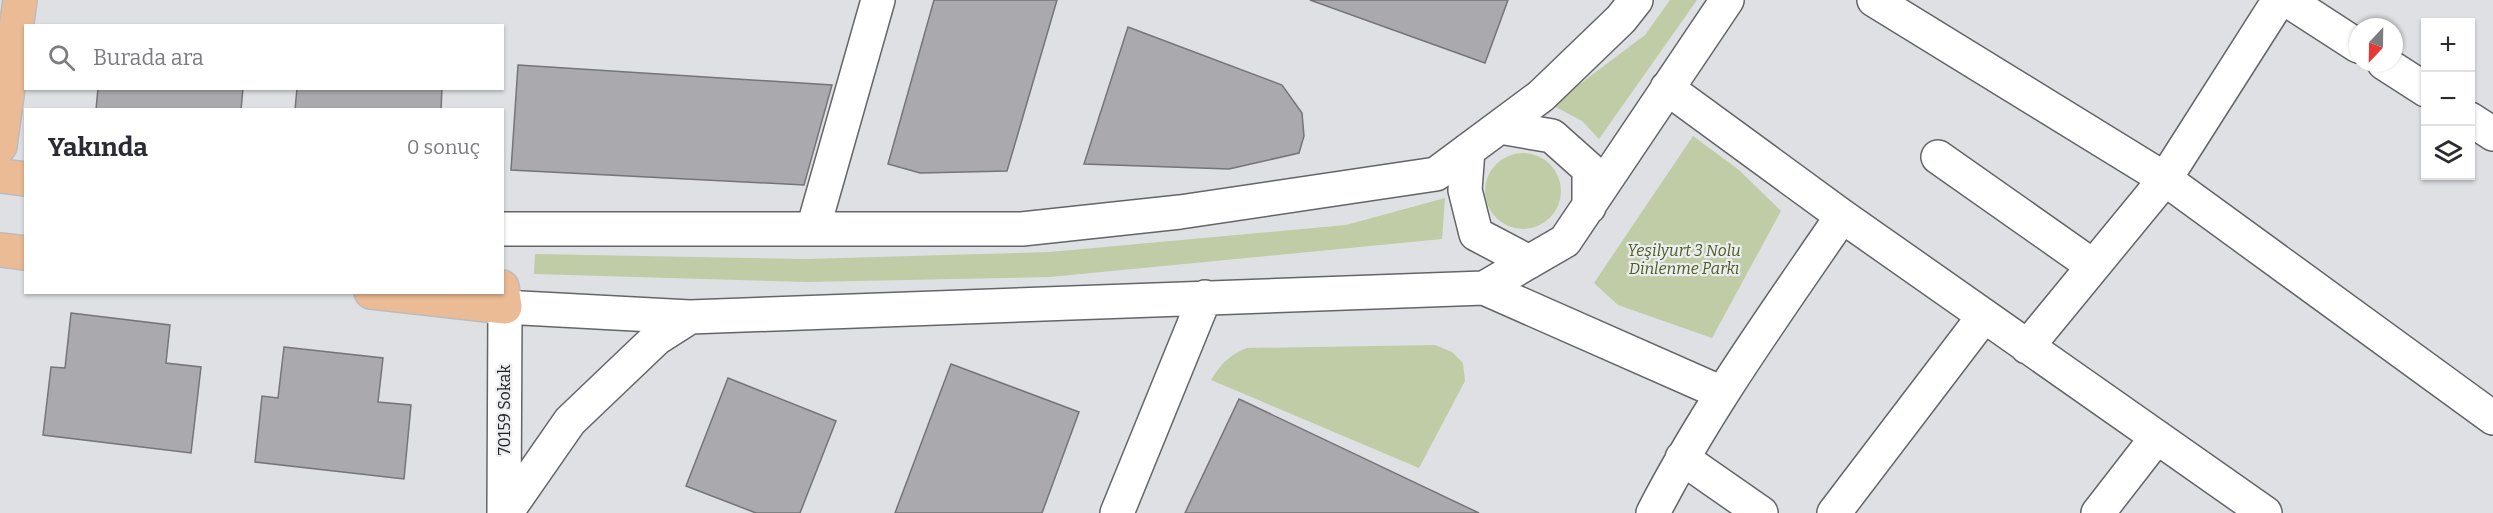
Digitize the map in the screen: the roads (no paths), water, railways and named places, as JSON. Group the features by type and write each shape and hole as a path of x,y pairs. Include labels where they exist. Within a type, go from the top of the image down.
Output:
{"main road":[{"path":"0,146 20,0"},
{"path":"0,176 24,178"},
{"path":"0,250 24,253"},
{"path":"424,294 504,297"}],"street":[{"path":"813,229 878,0"},
{"path":"504,229 1022,229 1180,212 1436,174 1541,96 1622,19 1636,0"},
{"path":"1484,288 1565,241 1727,0"},
{"path":"1874,0 2165,179 2493,418"},
{"path":"2027,346 2165,179 2279,0"},
{"path":"2287,0 2349,40"},
{"path":"2398,72 2421,87"},
{"path":"1667,88 1842,216 2265,513"},
{"path":"2475,122 2493,134"},
{"path":"1500,127 1552,136 1589,169 1588,207"},
{"path":"1468,150 1464,190 1476,234 1529,262"},
{"path":"1938,157 2093,266"},
{"path":"1653,513 1682,458 1722,393 1842,216"},
{"path":"504,297 690,317 1484,288 1722,393"},
{"name":"70159 Sokak","path":"504,297 505,513"},
{"path":"1117,513 1205,297"},
{"path":"1834,513 1984,316"},
{"path":"505,513 570,421 657,338 690,317"},
{"path":"2098,513 2157,437"},
{"path":"1682,458 1761,513"}],"park label":[{"name":"Yeşilyurt 3 Nolu Dinlenme Parkı","path":"1684,259"}]}
